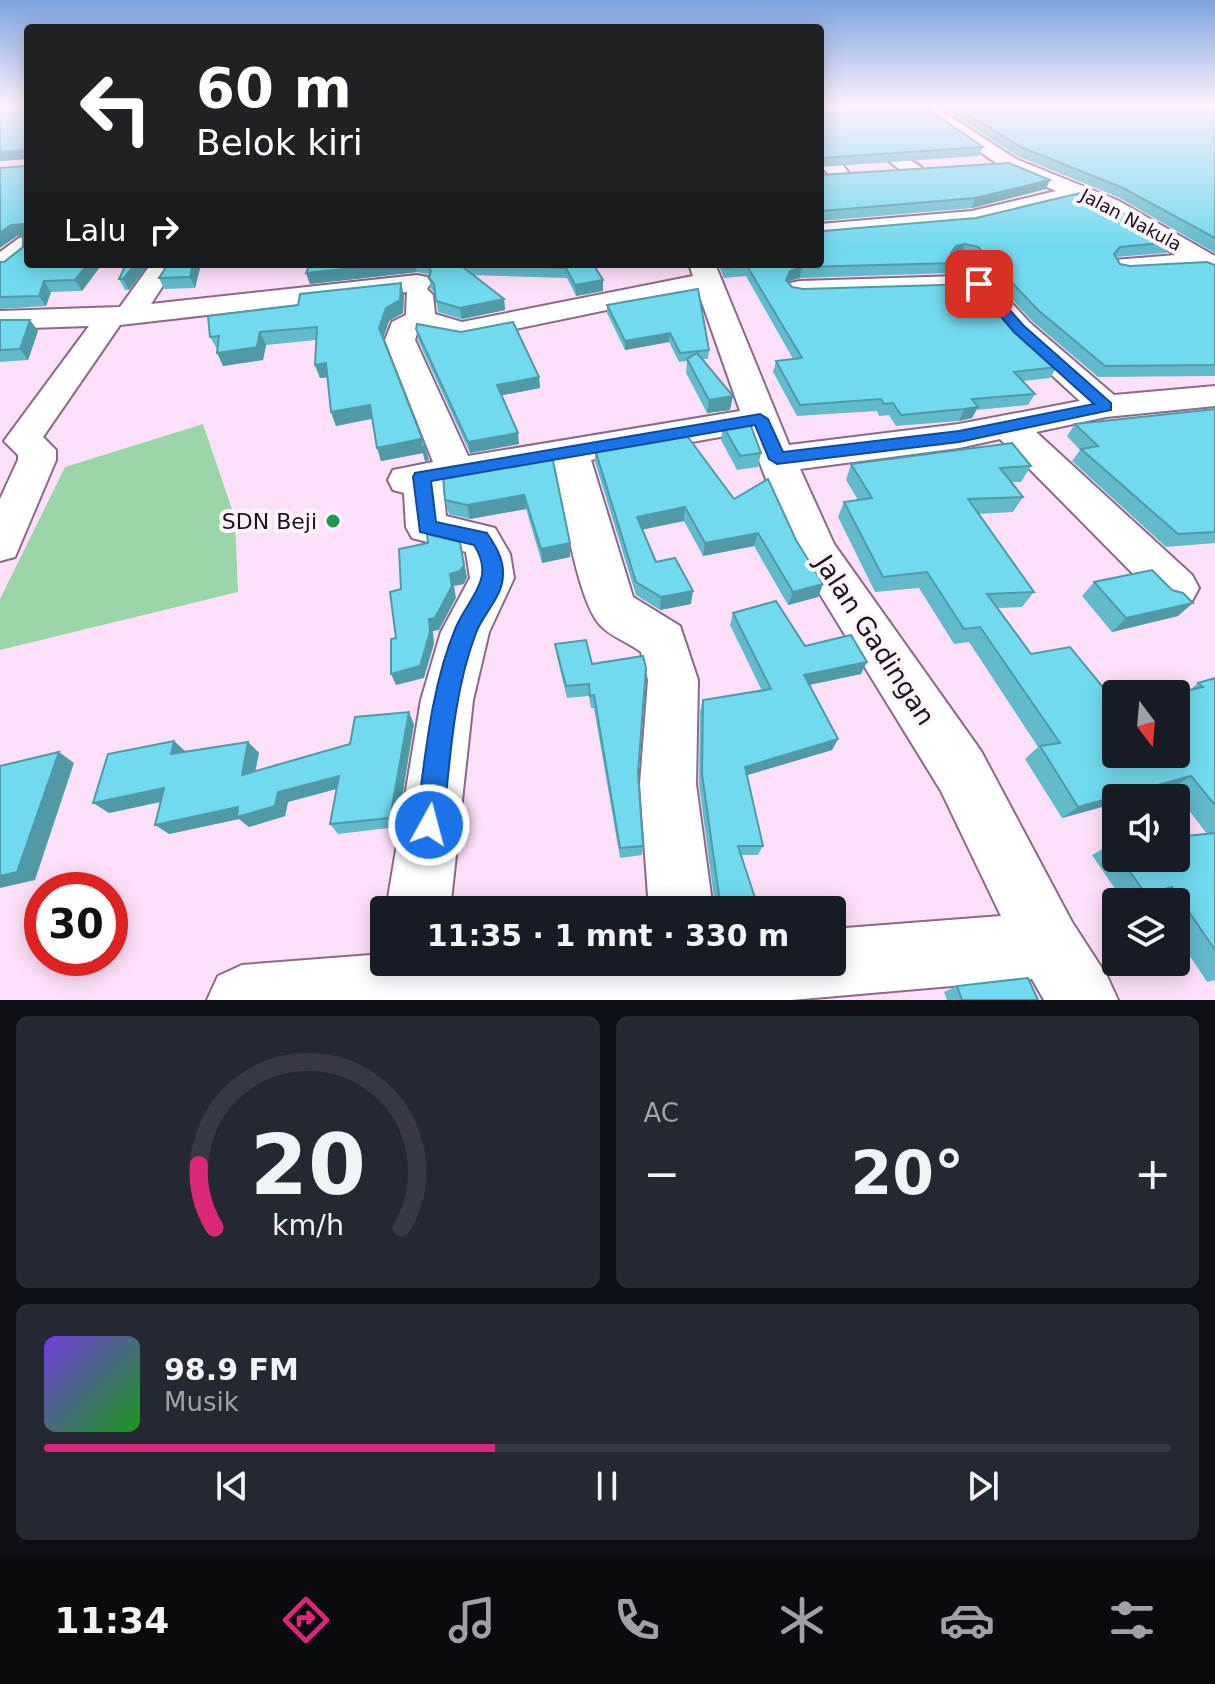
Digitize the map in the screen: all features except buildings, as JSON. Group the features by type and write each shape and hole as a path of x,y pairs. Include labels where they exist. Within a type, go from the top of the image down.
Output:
{"street":[{"path":"885,173 922,170 891,153"},
{"name":"Jalan Nakula","path":"993,153 1009,163 1078,191 1141,222 1210,264"},
{"path":"824,158 839,175"},
{"path":"978,166 1009,163"},
{"path":"824,231 972,218 1078,191"},
{"path":"0,264 24,246"},
{"path":"1123,266 1210,264"},
{"path":"0,545 37,460 37,450 22,441 161,268"},
{"path":"420,896 444,712 466,629 491,588 494,570 489,551 480,539 427,527 428,476 400,340 403,328 421,319 452,331 462,331 705,272"},
{"name":"Jalan Gadingan","path":"705,272 816,552 961,771 1066,973"},
{"path":"0,320 120,316 417,273 421,319"},
{"path":"800,289 971,274 1019,329 1106,406"},
{"path":"428,476 570,450 769,439 872,448 1009,427 1106,406 1215,396"},
{"path":"1009,427 1176,588"},
{"path":"570,450 601,572 614,609 629,622 645,628 663,641 673,680 668,784 680,896"},
{"path":"846,970 1066,973"},
{"path":"264,999 398,976"}],"green space":[{"path":"203,424 235,518 238,592 0,650 0,599 65,467"}],"place":[{"name":"SDN Beji","path":"333,521"}],"route":[{"path":"429,825 444,712 466,629 491,588 494,570 489,551 480,539 427,527 422,477 760,419 777,459 959,436 1106,406 1019,329 979,284"}]}
